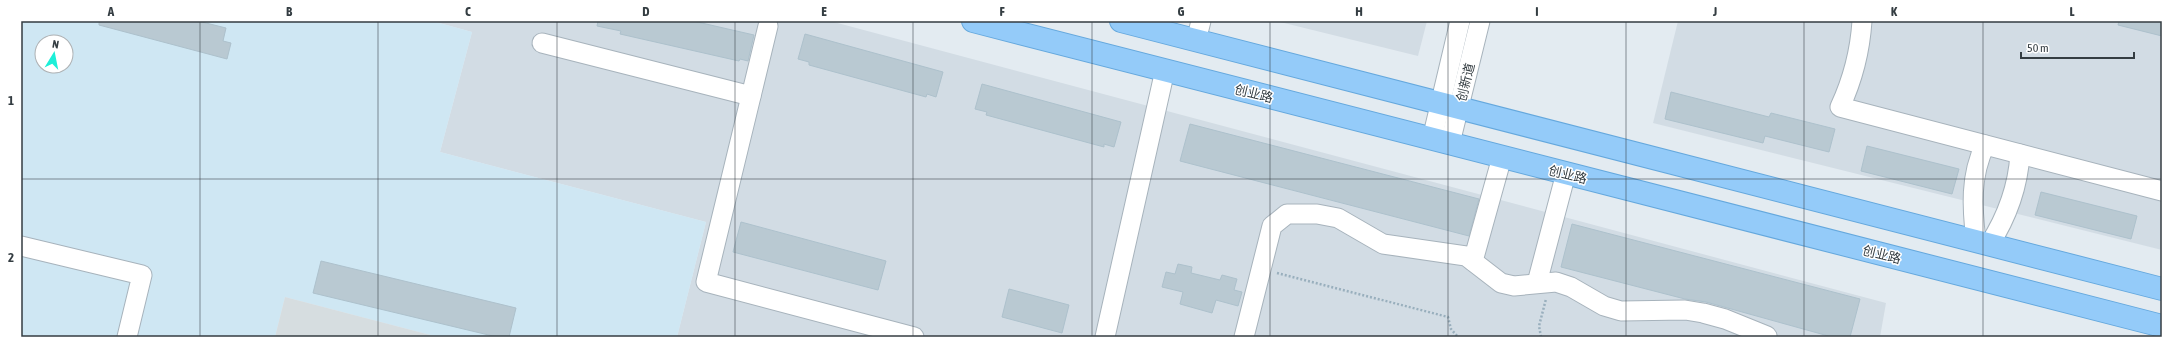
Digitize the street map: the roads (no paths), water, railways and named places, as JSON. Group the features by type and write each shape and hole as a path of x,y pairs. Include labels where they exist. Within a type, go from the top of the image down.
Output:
{"main road":[{"name":"创业路","path":"974,21 2162,326"},
{"path":"1121,21 1199,31 1449,106 2162,289"}],"street":[{"name":"创新道","path":"1441,141 1449,106 1460,21"},
{"name":"创新道","path":"1449,106 1480,21"},
{"path":"1862,21 1857,62 1851,84 1840,107 2162,191"},
{"path":"768,26 706,282 914,337"},
{"path":"542,43 751,96"},
{"path":"1105,337 1165,70"},
{"path":"1985,145 1975,169 1973,188 1982,243 2000,229 2013,195 2019,170 2020,154"},
{"path":"1473,261 1502,157"},
{"path":"1544,282 1566,173"},
{"path":"1244,337 1272,226 1287,214 1318,214 1338,218 1383,244 1454,253 1466,256 1501,283 1514,286 1544,282 1571,287 1604,306 1621,310 1685,310 1703,313 1725,319 1767,336"},
{"path":"21,246 142,275 127,337"}]}
